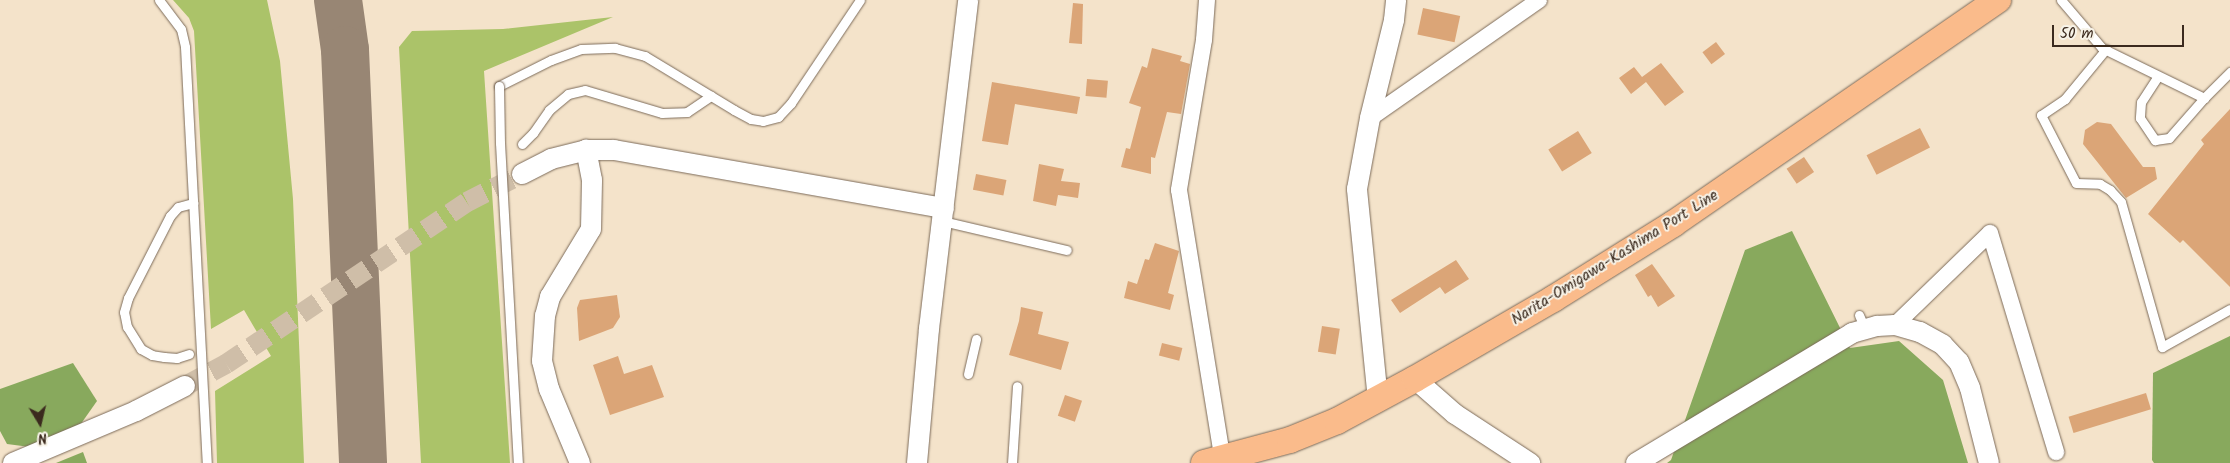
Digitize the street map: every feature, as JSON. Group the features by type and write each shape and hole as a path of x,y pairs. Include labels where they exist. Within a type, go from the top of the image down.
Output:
{"main road":[{"name":"Narita-Omigawa-Kashima Port Line","path":"1216,462 1290,440 1337,420 1378,400 1553,299 1673,224 1998,0"}],"street":[{"path":"917,463 968,0"},
{"path":"1207,0 1204,40 1179,190 1216,462"},
{"path":"1378,400 1357,190 1370,118 1394,20 1396,0"},
{"path":"1370,118 1539,0"},
{"path":"522,174 551,159 586,150 614,150 943,215"},
{"path":"580,463 548,389 542,361 545,316 550,297 591,229 592,180 586,150"},
{"path":"1895,325 1990,233 2056,452"},
{"path":"1636,463 1852,333 1862,322 1895,325 1920,332 1943,345 1959,362 1970,388 1989,463"},
{"path":"1415,379 1455,414 1530,463"},
{"path":"13,463 136,411 185,386"}],"lane":[{"path":"159,0 181,29 185,48 207,463"},
{"path":"518,463 500,143 499,86 551,60 582,49 615,48 645,56 751,119 763,121 778,116 791,103 860,0"},
{"path":"2060,0 2106,49 2204,98"},
{"path":"2106,49 2065,99 2042,116 2076,183 2100,184 2110,190 2121,202 2162,348 2230,309"},
{"path":"2158,76 2141,102 2140,118 2155,140 2169,138 2230,72"},
{"path":"522,144 533,133 549,110 568,94 585,90 662,113 686,112 711,96"},
{"path":"189,354 177,358 164,357 152,355 141,349 127,327 124,312 128,298 170,216 178,207 193,203"},
{"path":"943,215 1068,250"},
{"path":"968,374 976,339"},
{"path":"1012,463 1017,386"}],"green space":[{"path":"173,0 267,0 280,61 293,199 304,463 217,463 215,391 271,356 244,310 211,329 194,31 189,18"},
{"path":"613,17 484,71 510,463 421,463 399,47 412,31 503,29"},
{"path":"1792,231 1850,348 1899,341 1943,380 1968,463 1667,463 1671,460 1745,250"},
{"path":"2230,336 2230,463 2154,463 2152,460 2153,373"},
{"path":"73,363 97,401 78,428 30,447 7,444 0,431 0,389"},
{"path":"83,452 87,463 56,463"}],"building":[{"path":"1073,3 1083,4 1082,44 1069,43"},
{"path":"1423,8 1460,16 1455,42 1417,34"},
{"path":"1716,42 1725,54 1711,64 1702,52"},
{"path":"1152,48 1182,56 1180,61 1190,64 1181,114 1167,112 1155,158 1151,157 1151,174 1121,167 1126,148 1130,149 1141,107 1129,103 1142,66 1147,68"},
{"path":"1661,63 1684,92 1665,106 1646,82 1631,94 1619,78 1634,67 1642,77"},
{"path":"1087,79 1108,81 1106,98 1086,96"},
{"path":"992,82 1080,97 1077,114 1015,104 1008,145 982,141"},
{"path":"2230,109 2230,287 2183,240 2180,243 2148,214 2204,144 2201,140"},
{"path":"2097,122 2111,124 2143,167 2155,167 2157,179 2126,198 2083,144 2085,130"},
{"path":"1920,128 1930,148 1877,175 1867,155"},
{"path":"1578,131 1592,153 1562,172 1548,150"},
{"path":"1804,157 1814,172 1797,184 1787,169"},
{"path":"1039,164 1064,169 1061,181 1080,183 1078,198 1058,195 1056,206 1033,201"},
{"path":"976,174 1006,180 1003,196 973,190"},
{"path":"1155,243 1179,251 1168,293 1174,295 1170,310 1124,298 1128,281 1137,284 1145,259 1149,260"},
{"path":"1456,260 1469,279 1445,294 1440,287 1400,313 1391,300"},
{"path":"1652,264 1675,296 1658,307 1651,295 1648,297 1635,275"},
{"path":"617,295 620,317 613,328 579,341 577,308 580,300"},
{"path":"1021,307 1043,312 1038,334 1069,342 1061,370 1009,355"},
{"path":"1322,326 1340,329 1336,354 1318,352"},
{"path":"1162,343 1182,348 1179,361 1159,356"},
{"path":"618,356 624,374 652,365 664,397 610,415 593,365"},
{"path":"2146,393 2151,409 2074,433 2069,417"},
{"path":"1065,395 1082,401 1075,422 1058,416"}],"taxiway":[{"path":"338,0 345,50 363,463"}],"tunnel":[{"path":"185,386 226,364 467,202 522,174"}]}
